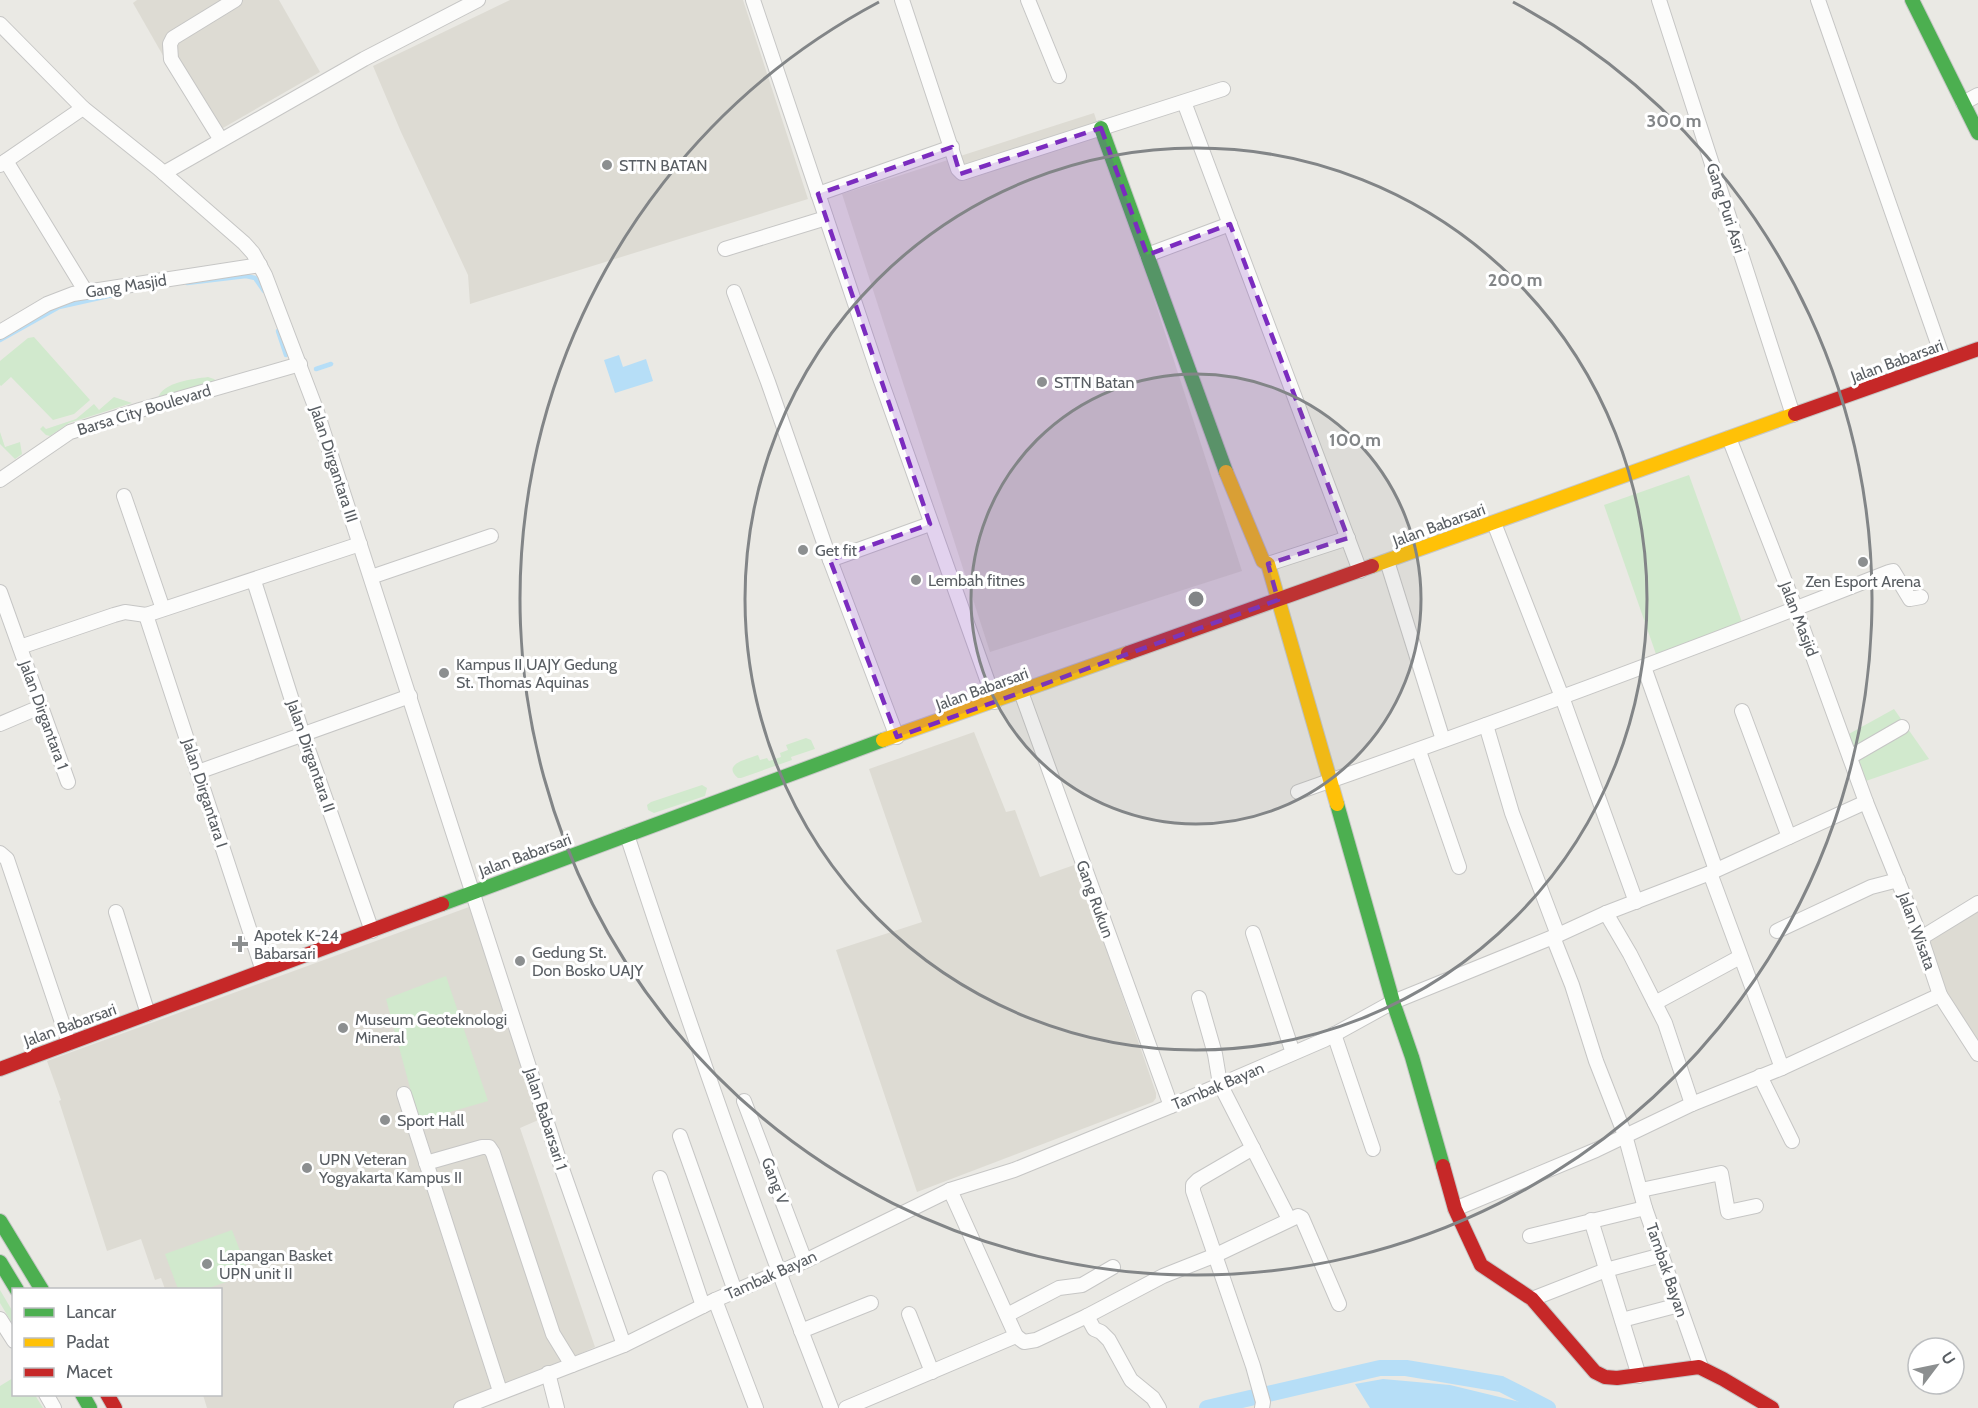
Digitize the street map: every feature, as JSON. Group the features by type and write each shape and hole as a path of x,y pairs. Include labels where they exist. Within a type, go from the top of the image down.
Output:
{"main road":[{"path":"1912,0 1978,133"},
{"path":"1101,128 1218,454 1263,561 1268,564 1331,780 1346,841 1393,1002 1412,1057 1455,1209 1481,1265 1532,1299 1595,1372 1602,1377 1639,1376 1701,1367 1772,1408"},
{"name":"Jalan Babarsari","path":"0,1069 897,736 1978,349"},
{"path":"0,1221 41,1288"},
{"path":"0,1262 16,1288"}],"street":[{"path":"221,140 171,59 170,44 173,38 235,0"},
{"path":"753,0 930,524 995,702"},
{"path":"902,0 958,169 962,173 1223,89"},
{"path":"1028,0 1059,76"},
{"name":"Gang Puri Asri","path":"1659,0 1793,415"},
{"path":"1818,0 1944,361"},
{"path":"164,173 364,59 475,1"},
{"name":"Jalan Dirgantara III","path":"0,24 83,108 164,173 244,243 261,265 300,364 472,892"},
{"path":"1963,103 1978,95"},
{"path":"1184,102 1360,571"},
{"path":"83,108 3,163 86,292"},
{"path":"818,194 952,147"},
{"path":"725,249 826,218"},
{"path":"1147,255 1230,224"},
{"name":"Gang Masjid","path":"0,332 47,304 65,297 261,265"},
{"path":"734,292 897,736"},
{"name":"Barsa City Boulevard","path":"0,480 70,432 300,364"},
{"name":"Jalan Masjid","path":"1729,438 1795,607 1866,802"},
{"path":"124,496 163,609"},
{"path":"1494,523 1562,698 1636,902"},
{"path":"831,560 930,524"},
{"path":"371,577 491,536"},
{"path":"1268,564 1348,538"},
{"path":"20,647 125,612 146,615 360,544"},
{"path":"1387,561 1443,740"},
{"path":"1298,792 1562,698 1893,571 1910,598 1920,597"},
{"name":"Jalan Dirgantara II","path":"254,581 303,735 372,931"},
{"name":"Jalan Dirgantara 1","path":"0,592 68,783"},
{"name":"Jalan Dirgantara I","path":"146,615 263,971"},
{"path":"1644,667 1740,957 1782,1068"},
{"name":"Gang Rukun","path":"1021,692 1171,1106"},
{"path":"198,772 410,696"},
{"path":"0,724 40,707"},
{"path":"1742,711 1789,837"},
{"path":"1486,725 1512,813 1555,936 1606,913 1713,872 1866,802"},
{"path":"1850,757 1902,727"},
{"path":"1419,750 1459,867"},
{"name":"Jalan Wisata","path":"1866,802 1922,938 1940,995 1978,1054"},
{"path":"627,835 702,1061 778,1272 831,1408"},
{"path":"0,853 7,859 69,1043"},
{"path":"1777,931 1871,887 1898,880"},
{"name":"Jalan Babarsari 1","path":"472,892 561,1166 624,1344"},
{"path":"1922,938 1978,903"},
{"path":"116,912 148,1014"},
{"path":"1606,913 1665,1023 1692,1104"},
{"path":"1253,933 1293,1053"},
{"name":"Tambak Bayan","path":"461,1408 624,1344 735,1291 805,1261 951,1190 1014,1170 1171,1106 1334,1034 1393,1002 1555,936 1596,1061 1625,1135 1645,1208 1701,1367"},
{"path":"1655,1003 1740,957"},
{"path":"1455,1209 1596,1150 1692,1104 1782,1068 1940,995"},
{"path":"1199,999 1215,1054 1220,1084 1289,1218"},
{"path":"1334,1034 1373,1149"},
{"path":"1760,1076 1792,1142"},
{"path":"404,1094 500,1391"},
{"name":"Gang V","path":"744,1101 805,1261"},
{"path":"680,1136 735,1291"},
{"path":"426,1163 489,1147 493,1153 553,1334 572,1365"},
{"path":"1253,1148 1193,1185 1193,1191 1216,1255 1262,1403"},
{"path":"1641,1190 1721,1173 1728,1212 1756,1206"},
{"path":"660,1178 709,1303 756,1408"},
{"path":"951,1190 1016,1335 1024,1342 1029,1342 1087,1316 1163,1276 1216,1255 1289,1218 1298,1216 1302,1218 1338,1304"},
{"path":"1530,1236 1645,1208"},
{"path":"1591,1220 1639,1376"},
{"path":"1532,1299 1606,1270 1662,1255"},
{"path":"1007,1315 1059,1288 1082,1285 1113,1267"},
{"path":"801,1331 871,1303"},
{"path":"1622,1320 1679,1305"},
{"path":"909,1314 932,1372"},
{"path":"1087,1316 1094,1329 1109,1340 1131,1380 1154,1398 1159,1408"},
{"path":"0,1319 12,1338"},
{"path":"846,1408 1016,1335"},
{"path":"548,1373 558,1408"}],"highlighted area":[{"path":"1101,128 1147,255 1230,224 1348,538 1268,564 1278,600 897,737 830,560 930,524 818,194 952,147 960,174"}],"shaded area":[{"path":"137,0 279,0 320,72 209,136 133,3"},
{"name":"STTN BATAN","path":"510,0 743,0 808,199 470,304 468,275 401,132 373,66"},
{"name":"STTN Batan","path":"1094,113 1242,571 990,652 842,194"},
{"path":"974,732 1006,812 1015,810 1040,877 1077,864 1156,1098 1153,1102 917,1192 836,950 922,922 869,769"},
{"name":"UPN Veteran Yogyakarta Kampus II","path":"469,907 543,1118 520,1128 595,1347 460,1408 207,1408 203,1396 222,1396 222,1288 165,1288 161,1278 155,1280 141,1239 107,1251 47,1061"},
{"path":"1978,912 1978,1046 1943,991 1925,942"}],"green space":[{"path":"34,337 90,400 74,414 53,420 11,377 0,385 0,361 28,338"},
{"path":"208,377 217,382 158,398 166,388 172,385"},
{"path":"114,397 132,403 69,423 50,436 40,429 43,426 46,429 76,419 94,404 99,410"},
{"path":"0,432 5,447 20,442 22,454 15,459 0,444"},
{"path":"1689,475 1743,625 1657,657 1604,505"},
{"path":"1894,709 1929,759 1863,782 1847,735"},
{"path":"806,738 811,740 815,749 791,757 792,760 741,778 734,773 734,766 743,760 758,755 760,760 767,758 769,761 781,757 780,753 788,750 786,745"},
{"path":"702,785 707,788 705,796 654,813 648,810 647,805 651,802"},
{"path":"446,976 488,1101 419,1121 386,999"},
{"name":"Lapangan Basket UPN unit II","path":"232,1230 249,1274 209,1288 178,1288 165,1254"},
{"path":"0,1290 12,1310 12,1323 0,1303"},
{"path":"12,1379 12,1396 36,1396 43,1408 0,1408 0,1386"}],"water":[{"path":"619,355 623,367 646,359 653,381 615,393 604,360"},
{"path":"1383,1379 1450,1385 1520,1402 1531,1408 1370,1408 1355,1384"}],"waterway":[{"path":"187,283 246,276 255,278 264,291"},
{"path":"0,340 59,307 117,294"},
{"path":"278,331 286,355"},
{"path":"316,369 331,364"},
{"path":"1207,1408 1380,1368 1406,1368 1501,1384 1548,1408"}],"traffic: fast":[{"path":"1912,0 1978,133"},
{"path":"1101,128 1226,472"},
{"path":"442,904 883,740"},
{"path":"1337,804 1393,1002 1412,1057 1443,1166"},
{"path":"0,1221 41,1288"},
{"path":"0,1262 16,1288"},
{"path":"83,1396 90,1408"}],"traffic: slow":[{"path":"1372,566 1795,414"},
{"path":"1226,472 1263,561 1268,564 1337,804"},
{"path":"883,740 1128,653"}],"traffic: jam":[{"path":"1795,414 1978,349"},
{"path":"1128,653 1372,566"},
{"path":"0,1069 442,904"},
{"path":"1443,1166 1455,1209 1481,1265 1532,1299 1595,1372 1605,1377 1617,1378 1699,1367 1772,1408"},
{"path":"108,1396 115,1408"}],"place":[{"name":"STTN BATAN","path":"607,165"},
{"name":"STTN Batan","path":"1042,382"},
{"name":"Get fit","path":"803,550"},
{"name":"Zen Esport Arena","path":"1863,562"},
{"name":"Lembah fitnes","path":"916,580"},
{"name":"Kampus II UAJY Gedung St. Thomas Aquinas","path":"444,673"},
{"name":"Apotek K-24 Babarsari","path":"240,944"},
{"name":"Gedung St. Don Bosko UAJY","path":"520,961"},
{"name":"Museum Geoteknologi Mineral","path":"343,1028"},
{"name":"Sport Hall","path":"385,1120"},
{"name":"UPN Veteran Yogyakarta Kampus II","path":"307,1168"},
{"name":"Lapangan Basket UPN unit II","path":"207,1264"}]}
